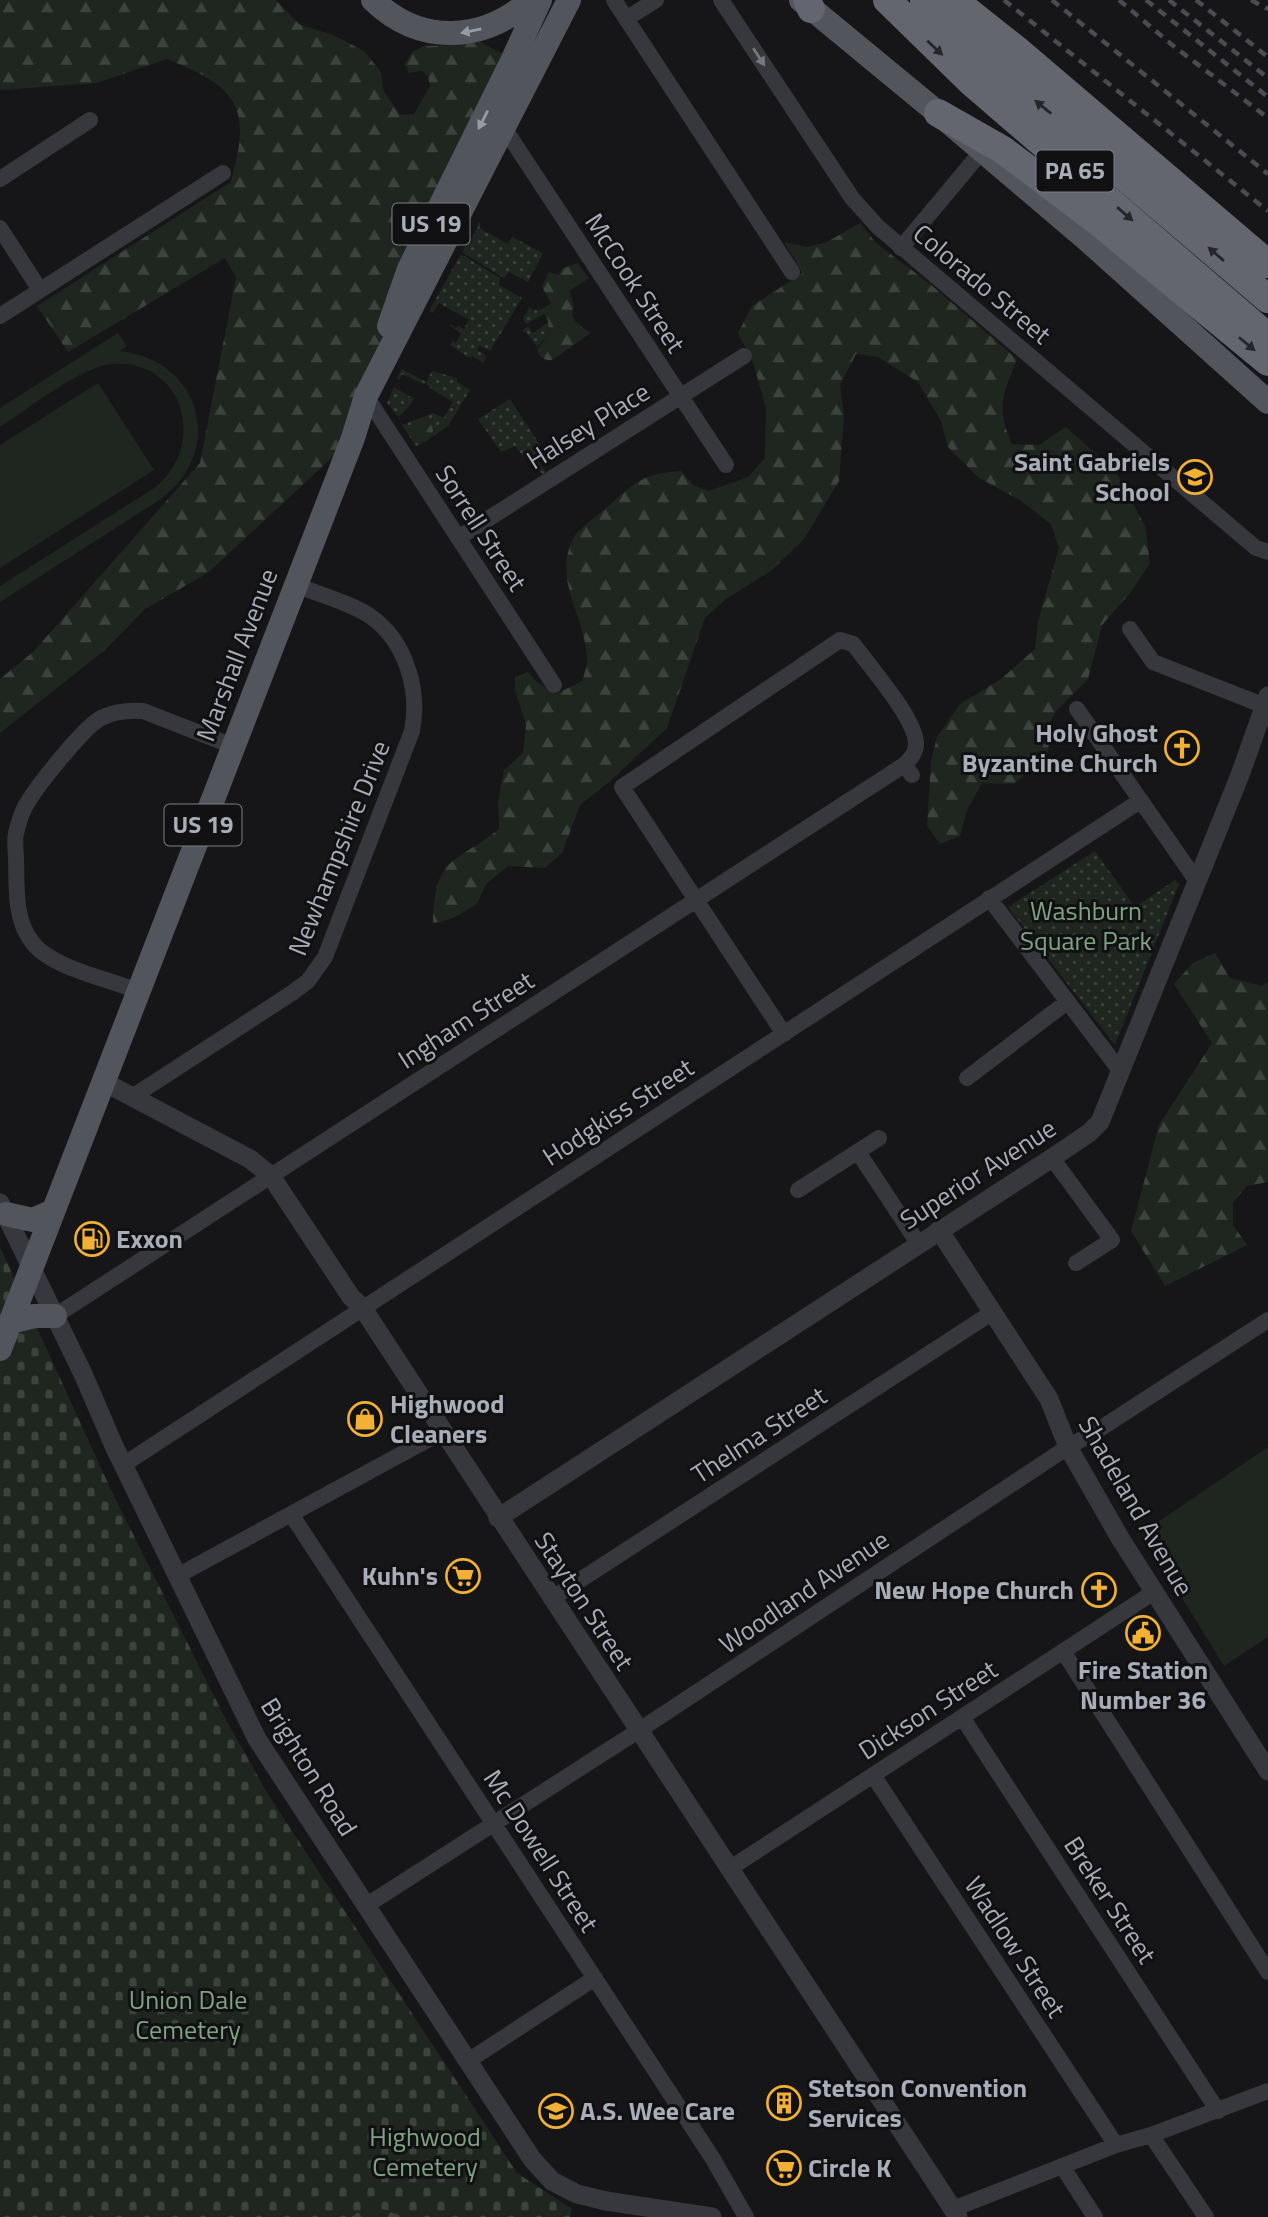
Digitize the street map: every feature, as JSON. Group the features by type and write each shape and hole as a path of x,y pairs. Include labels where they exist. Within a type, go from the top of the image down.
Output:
{"highway":[{"name":"PA 65","path":"887,0 972,83 1268,337"},
{"name":"PA 65","path":"924,0 1000,70 1268,299"},
{"path":"954,0 1017,50 1268,264"},
{"path":"968,0 1017,50"},
{"path":"938,113 1014,158 1097,221 1268,362"}],"main road":[{"path":"373,0 404,22 424,30 447,33 469,32 491,26 513,15 531,0"},
{"name":"US 19","path":"366,396 409,270 540,0"},
{"name":"Marshall Avenue","path":"0,1349 353,438 366,396 569,0"},
{"path":"806,3 1084,237 1268,402"},
{"path":"3,1208 33,1220 53,1212"},
{"path":"10,1322 34,1316 55,1317"}],"street":[{"path":"614,0 792,272"},
{"path":"626,19 656,0"},
{"name":"Colorado Street","path":"721,0 852,198 878,227 1256,548 1268,552"},
{"path":"0,179 90,120"},
{"name":"McCook Street","path":"504,128 726,465"},
{"path":"901,248 982,151"},
{"path":"0,316 223,173"},
{"path":"0,228 40,290"},
{"name":"Halsey Place","path":"458,538 744,356"},
{"name":"Sorrell Street","path":"366,396 554,685"},
{"name":"Newhampshire Drive","path":"132,1097 292,993 314,974 325,957 412,731 415,703 413,687 404,658 388,633 379,623 359,610 296,585"},
{"path":"1130,629 1153,662 1266,701"},
{"name":"Ingham Street","path":"55,1317 696,900 908,770 916,742 906,717 853,644 840,640 622,787 696,900"},
{"name":"Superior Avenue","path":"498,1518 1052,1158 1089,1133 1100,1122 1240,775 1266,701"},
{"path":"1077,709 1196,880"},
{"path":"138,991 54,959 32,942 20,918 8,834 45,778 92,724 111,714 131,710 143,712 233,747"},
{"name":"Hodgkiss Street","path":"123,1465 1140,800"},
{"path":"989,898 1121,1072"},
{"path":"696,900 784,1034"},
{"path":"967,1078 1067,1002"},
{"name":"Stayton Street","path":"104,1082 250,1159 271,1176 351,1297 362,1307 956,2213"},
{"path":"799,1190 879,1138"},
{"path":"858,1152 918,1243"},
{"path":"1052,1158 1112,1240 1076,1263"},
{"name":"Brighton Road","path":"3,1208 123,1465 257,1739 532,2159 552,2181 577,2194 712,2217"},
{"name":"Shadeland Avenue","path":"939,1230 1049,1399 1068,1447 1120,1538 1267,1769"},
{"name":"Thelma Street","path":"551,1599 993,1312"},
{"name":"Woodland Avenue","path":"367,1905 638,1731 1068,1447 1268,1320"},
{"path":"177,1576 442,1432"},
{"name":"Mc Dowell Street","path":"291,1514 713,2159 746,2217"},
{"name":"Dickson Street","path":"729,1869 1154,1592"},
{"path":"1063,1651 1268,1972"},
{"name":"Breker Street","path":"962,1717 1218,2110"},
{"name":"Wadlow Street","path":"873,1775 1116,2145"},
{"path":"468,2061 595,1978"},
{"path":"956,2213 1062,2166 1268,2091"},
{"path":"1151,2135 1206,2217"},
{"path":"1062,2166 1095,2217"}],"green space":[{"path":"0,0 276,0 299,24 333,35 364,51 381,72 383,90 400,115 414,114 430,86 428,76 422,71 409,73 405,64 412,52 424,46 458,45 478,41 513,59 353,438 209,572 145,609 105,650 0,733 0,679 33,652 200,463 236,277 225,258 68,352 37,306 231,182 240,129 238,115 226,92 205,76 167,59 97,83 0,90"},
{"path":"479,222 479,228 508,244 512,237 543,253 528,282 509,272 504,278 462,252 469,238 472,239"},
{"path":"860,223 876,243 930,284 1017,359 1002,410 1012,444 1039,445 1066,427 1116,472 1145,526 1150,563 1131,592 1102,625 1088,679 1056,711 1050,722 1048,755 1014,784 982,783 967,810 960,836 940,844 927,826 931,761 937,737 960,704 1001,679 1035,649 1038,621 1059,548 1051,524 1020,500 979,478 948,447 941,421 918,382 878,357 856,354 840,385 844,416 839,481 804,539 771,571 726,599 705,618 667,728 580,805 562,853 545,868 508,866 486,884 477,904 453,918 433,924 438,885 443,873 458,857 499,829 498,801 504,770 523,753 526,725 515,690 515,677 528,672 537,682 556,694 582,681 587,663 586,645 566,571 567,556 574,537 624,492 648,477 681,471 693,485 709,491 748,477 765,458 766,409 753,362 738,333 752,306 803,273 784,242 807,247 827,242"},
{"path":"461,254 500,278 499,285 522,298 490,351 479,345 477,350 487,356 483,363 450,345 452,341 456,343 461,333 448,324 464,329 469,320 439,303 433,313 429,311"},
{"path":"577,263 589,278 569,291 572,313 576,321 591,333 552,360 547,360 541,357 537,350 550,332 545,307 551,303 542,287 549,272 559,275 562,269"},
{"path":"530,307 533,311 538,311 545,307 547,319 544,314 526,324 523,318"},
{"path":"548,323 550,333 537,347 526,332 522,331 528,326 533,333"},
{"path":"118,333 127,346 120,351 148,358 170,371 186,389 195,410 198,433 193,456 181,479 161,499 0,602 0,586 154,488 171,470 181,450 184,428 180,408 171,389 156,375 136,366 112,364 85,373 54,390 0,427 0,408"},
{"path":"402,369 426,382 432,371 457,378 457,382 470,390 448,426 432,437 434,431 431,424 415,440 423,443 416,446 402,425 433,413 444,418 453,402 426,383 402,374 399,380 397,378"},
{"path":"98,383 154,470 0,568 0,445"},
{"path":"394,387 414,399 398,417 387,403"},
{"path":"510,399 543,450 535,457 546,472 543,474 536,469 528,454 521,454 515,446 501,452 478,419"},
{"path":"418,420 426,420 433,427 433,435 426,442 418,442 411,435 411,427"},
{"name":"Washburn Square Park","path":"1095,851 1135,907 1175,880 1179,884 1115,1045 1008,907"},
{"path":"1215,953 1230,978 1262,986 1268,982 1268,1182 1247,1186 1233,1202 1233,1225 1247,1245 1165,1286 1131,1231 1159,1125 1212,1043 1174,984 1193,963"},
{"name":"Union Dale Cemetery","path":"0,1247 113,1494 223,1714 267,1793 517,2173 572,2209 570,2217 406,2217 369,2205 351,2217 0,2217"},
{"path":"1268,1447 1268,1637 1224,1666 1142,1533"},
{"path":"369,2205 406,2217 351,2217"}],"railway":[{"path":"1004,0 1268,211"},
{"path":"1052,0 1268,174"},
{"path":"1119,0 1171,44 1268,118"},
{"path":"1146,0 1268,97"},
{"path":"1169,0 1268,78"},
{"path":"1196,0 1268,57"},
{"path":"1251,0 1268,9"}],"place":[{"name":"Saint Gabriels School","path":"1195,477"},
{"name":"Holy Ghost Byzantine Church","path":"1182,748"},
{"name":"Exxon","path":"92,1239"},
{"name":"Highwood Cleaners","path":"365,1419"},
{"name":"Kuhn's","path":"463,1576"},
{"name":"New Hope Church","path":"1099,1590"},
{"name":"Fire Station Number 36","path":"1143,1633"},
{"name":"Stetson Convention Services","path":"784,2103"},
{"name":"A.S. Wee Care","path":"556,2111"},
{"name":"Circle K","path":"784,2168"}],"park label":[{"name":"Highwood Cemetery","path":"425,2152"}]}
